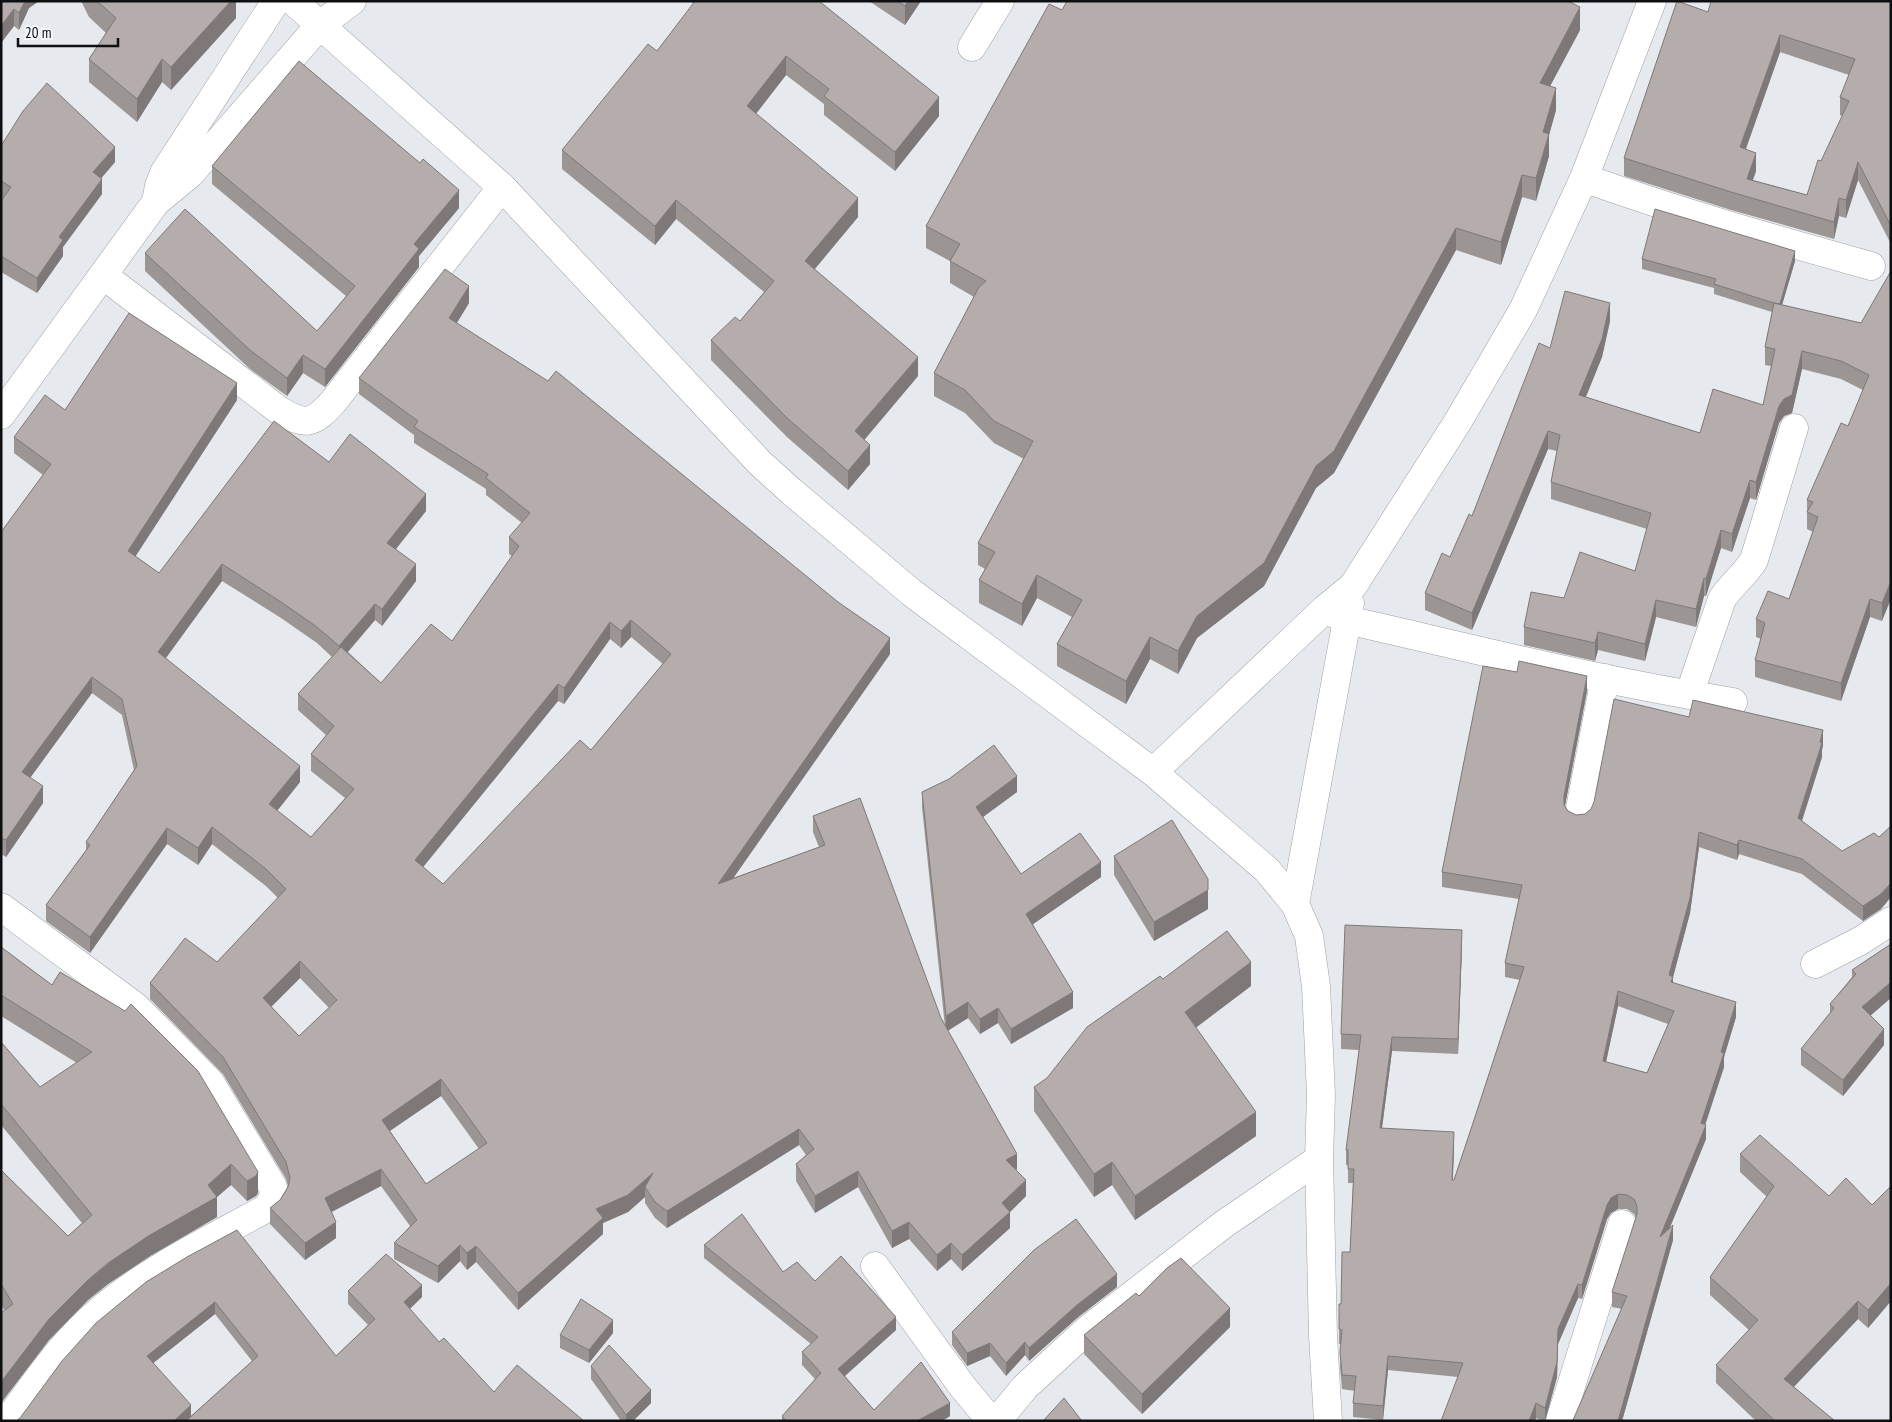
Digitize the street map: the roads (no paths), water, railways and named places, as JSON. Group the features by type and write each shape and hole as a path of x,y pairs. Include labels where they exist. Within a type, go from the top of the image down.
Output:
{"street":[{"path":"156,202 164,173 276,1"},
{"path":"293,1 502,186 760,463 792,492 912,592 1153,772 1267,870 1295,904 1309,936 1316,986 1321,1095 1320,1159 1328,1421"},
{"path":"1,414 156,202 190,174 320,25 352,1"},
{"path":"972,47 1000,1"},
{"path":"1153,772 1336,614 1457,423 1524,310 1584,178 1652,1"},
{"path":"1584,178 1727,226 1871,266"},
{"path":"103,275 280,411 296,420 310,421 322,414 333,402 502,186"},
{"path":"1689,695 1722,599 1754,560 1794,428"},
{"path":"1336,614 1605,678 1733,702"},
{"path":"1295,904 1336,614"},
{"path":"1579,814 1605,678"},
{"path":"1,907 136,1007 210,1082 273,1187 274,1196 267,1208 150,1273 97,1313 70,1341 7,1421"},
{"path":"1815,964 1860,941 1891,921"},
{"path":"996,1421 1025,1387 1087,1330 1224,1224 1320,1159"},
{"path":"1560,1421 1622,1224"},
{"path":"875,1266 962,1386 991,1421"}]}
